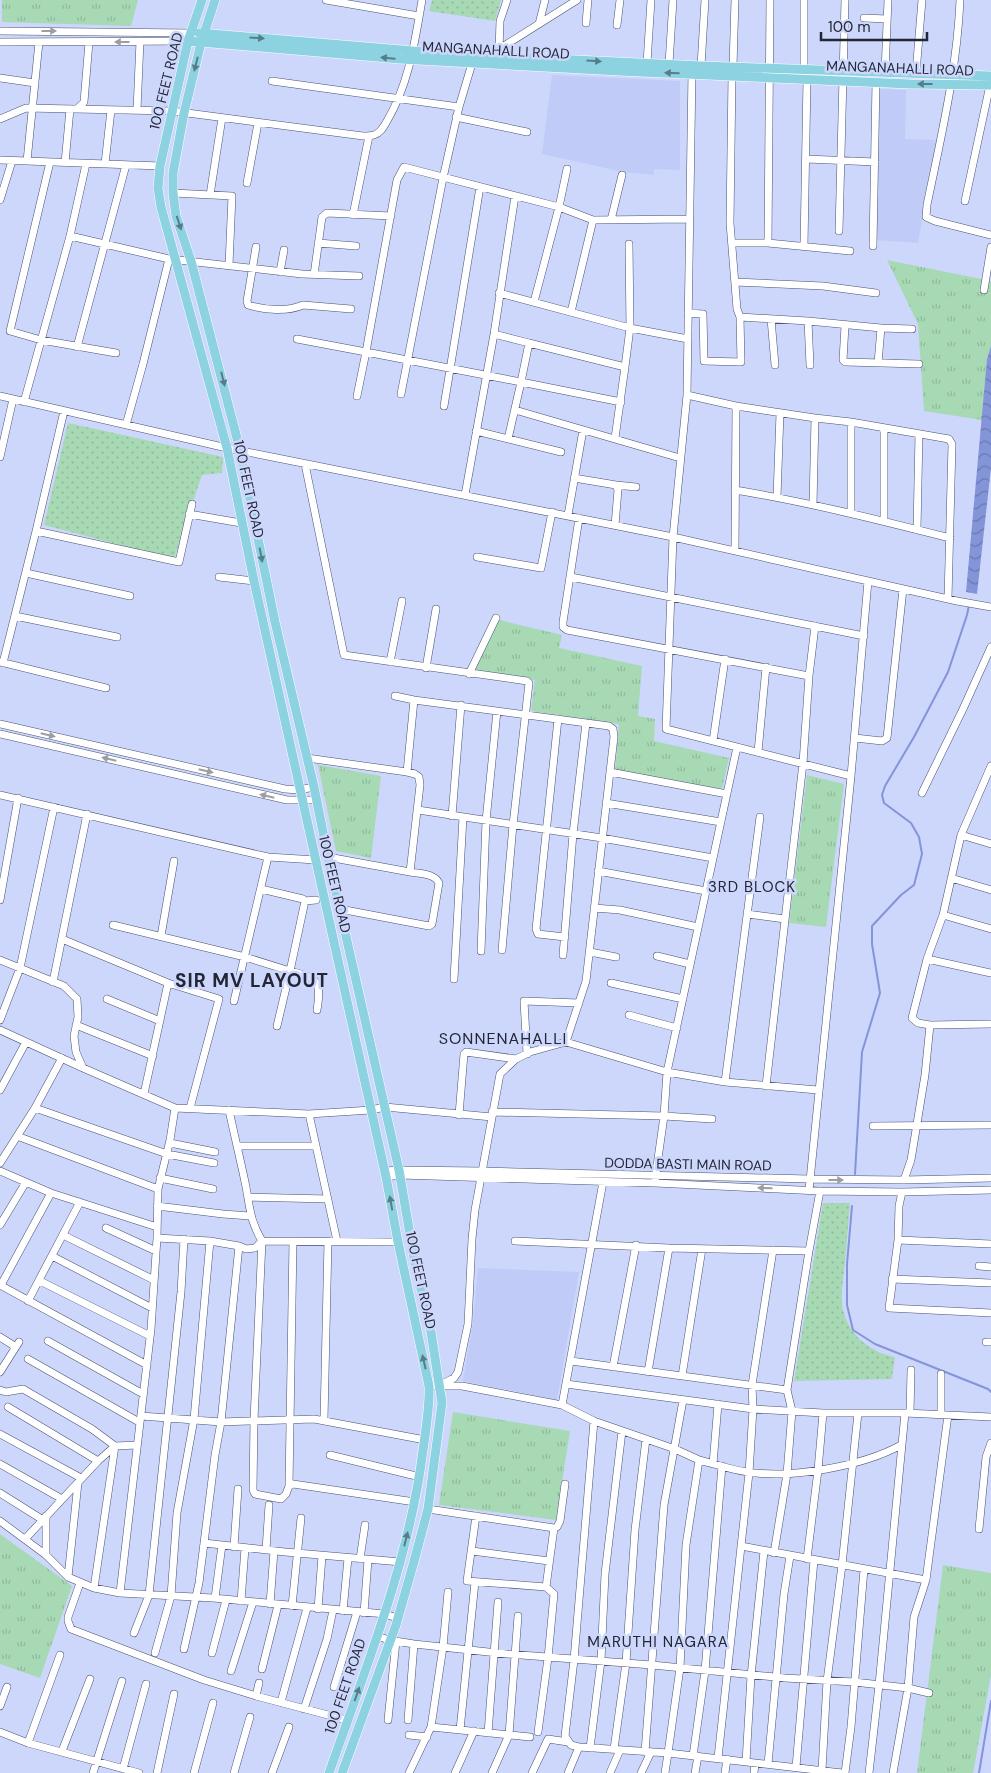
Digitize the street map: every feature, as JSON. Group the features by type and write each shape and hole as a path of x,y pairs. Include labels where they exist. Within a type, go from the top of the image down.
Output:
{"main road":[{"name":"100 FEET ROAD","path":"202,0 190,37 160,166 158,188 161,207 172,259 227,448 241,523 370,1110 386,1174 398,1242 430,1386 430,1402 420,1477 400,1562 385,1614 329,1773"},
{"name":"100 FEET ROAD","path":"215,0 203,38 184,113 172,173 176,216 191,261 240,450 275,622 314,787 328,857 400,1173 415,1264 431,1332 442,1403 428,1509 397,1618 393,1641 342,1773"},
{"name":"MANGANAHALLI ROAD","path":"190,37 490,60 732,71 770,72 804,69 953,74 991,82"},
{"name":"MANGANAHALLI ROAD","path":"490,60 669,64 695,68"},
{"name":"MANGANAHALLI ROAD","path":"770,72 807,79 952,84 991,82"}],"street":[{"path":"326,0 419,16"},
{"path":"0,119 26,108 172,111 363,136 374,135 381,130 398,100 412,55 422,0"},
{"path":"499,50 500,21 507,0"},
{"path":"539,24 545,0"},
{"path":"490,60 499,50 577,0"},
{"path":"586,23 588,0"},
{"path":"618,25 620,0"},
{"path":"647,64 651,0"},
{"path":"669,64 672,0"},
{"path":"705,0 695,68 689,219 686,395 673,536 666,729 851,776"},
{"path":"688,314 703,314 704,361 741,362 740,317 737,309 730,223 735,0"},
{"path":"768,243 770,0"},
{"path":"804,0 804,69"},
{"path":"839,231 845,0"},
{"path":"885,72 888,0"},
{"path":"916,73 922,0"},
{"path":"960,0 952,84 926,217 991,235"},
{"path":"864,18 887,19"},
{"name":"MANGANAHALLI ROAD","path":"0,31 190,37"},
{"name":"MANGANAHALLI ROAD","path":"0,42 140,42 190,37"},
{"path":"27,161 39,42"},
{"path":"65,163 74,109 84,102 89,42"},
{"path":"137,110 140,42"},
{"path":"401,394 458,108 473,59"},
{"path":"0,78 35,83"},
{"path":"804,246 807,79"},
{"path":"272,81 458,108"},
{"path":"872,246 876,82"},
{"path":"966,201 991,82"},
{"path":"105,164 111,110"},
{"path":"210,195 222,118"},
{"path":"456,118 528,132"},
{"path":"247,183 258,123"},
{"path":"354,215 369,136"},
{"path":"807,159 875,162"},
{"path":"0,160 160,166"},
{"path":"0,200 12,161"},
{"path":"50,162 10,331 41,340 116,352"},
{"path":"24,402 70,236 86,164"},
{"path":"77,347 126,165"},
{"path":"358,396 397,180 404,167 559,207 593,220 689,219"},
{"path":"534,302 567,169"},
{"path":"611,220 622,175"},
{"path":"444,406 480,187"},
{"path":"173,193 232,196 229,265"},
{"path":"465,495 494,334 515,196"},
{"path":"314,274 322,217 327,213 391,216"},
{"path":"571,312 593,220"},
{"path":"70,236 172,259 280,272 359,276"},
{"path":"318,243 356,246"},
{"path":"732,243 768,243 850,252"},
{"path":"615,438 630,328 629,244"},
{"path":"256,247 248,305 283,310 303,305 351,309"},
{"path":"984,290 991,247"},
{"path":"280,272 284,250"},
{"path":"126,425 172,259"},
{"path":"735,282 823,286 876,293"},
{"path":"499,292 630,328 688,339"},
{"path":"740,317 808,321 845,326 912,329"},
{"path":"771,318 774,365"},
{"path":"808,321 810,365"},
{"path":"845,326 843,360 845,362 919,364"},
{"path":"878,363 881,328"},
{"path":"494,334 625,367"},
{"path":"297,339 621,402"},
{"path":"508,439 530,343"},
{"path":"686,395 736,406 851,422 950,440 952,444 948,599"},
{"path":"0,396 227,448 673,536 903,589 991,607"},
{"path":"0,454 14,399"},
{"path":"735,551 736,406"},
{"path":"516,410 680,458"},
{"path":"64,411 26,573 2,662 106,688"},
{"path":"777,497 780,413"},
{"path":"813,505 815,418"},
{"path":"851,422 851,513"},
{"path":"884,428 884,521"},
{"path":"568,516 583,430"},
{"path":"476,431 561,452"},
{"path":"917,530 919,434"},
{"path":"304,464 344,655 528,682 502,950"},
{"path":"574,478 636,487"},
{"path":"615,525 618,490 616,485"},
{"path":"735,490 851,513 950,538"},
{"path":"36,530 178,562 192,504"},
{"path":"477,557 540,568 552,512"},
{"path":"189,514 241,523"},
{"path":"579,518 563,622 567,630 808,676"},
{"path":"26,573 130,596"},
{"path":"219,577 254,581"},
{"path":"571,577 864,636"},
{"path":"809,1190 855,738 868,581"},
{"path":"855,738 882,741 887,738 903,589"},
{"path":"390,662 402,601"},
{"path":"426,668 436,609"},
{"path":"15,616 117,637"},
{"path":"469,674 496,618"},
{"path":"766,1086 802,764 808,676 815,626"},
{"path":"922,793 991,647"},
{"path":"713,741 725,659"},
{"path":"758,752 766,667"},
{"path":"395,696 609,726 614,731 586,980 566,1042"},
{"path":"407,772 414,700"},
{"path":"452,816 461,706"},
{"path":"481,952 486,821 497,711"},
{"path":"558,719 536,930 538,934 565,937"},
{"path":"563,955 573,834 586,723"},
{"path":"0,724 285,789 300,790 314,787"},
{"path":"0,734 287,800 316,800"},
{"path":"656,1180 667,1072 737,747"},
{"path":"307,758 407,772 419,777 418,810 410,872"},
{"path":"991,766 962,835 943,914 928,959 912,1018 918,1023 930,1025 991,1024"},
{"path":"610,772 727,794"},
{"path":"0,795 268,857 316,860"},
{"path":"0,900 18,798"},
{"path":"606,803 721,822"},
{"path":"0,1020 20,968 54,807"},
{"path":"418,810 602,838 713,858"},
{"path":"53,982 87,814"},
{"path":"454,979 463,817"},
{"path":"725,1082 760,817"},
{"path":"962,835 991,844"},
{"path":"234,1001 268,857"},
{"path":"328,857 433,876 439,882 432,924 430,926 340,909"},
{"path":"161,936 174,861"},
{"path":"598,871 706,891"},
{"path":"951,878 991,890"},
{"path":"261,889 305,901 316,900"},
{"path":"278,1026 305,901"},
{"path":"594,908 620,910 698,927"},
{"path":"747,914 785,918"},
{"path":"943,914 991,929"},
{"path":"113,925 245,957 310,976 316,982 319,989 317,1010"},
{"path":"62,939 168,983 219,999 190,1108"},
{"path":"590,952 616,957"},
{"path":"657,956 690,964"},
{"path":"928,959 991,973"},
{"path":"0,960 64,986 77,999 78,1017 74,1036 76,1052 83,1068"},
{"path":"144,1094 168,983"},
{"path":"611,983 683,999"},
{"path":"107,999 160,1021"},
{"path":"527,1054 524,1001 579,1003"},
{"path":"629,1015 677,1028"},
{"path":"76,1025 153,1056"},
{"path":"904,1180 911,1160 917,1126 930,1025"},
{"path":"0,1030 175,1108 309,1114 370,1110 385,1107 459,1114 664,1116 712,1119"},
{"path":"0,1090 26,1042"},
{"path":"440,1386 454,1378 458,1372 468,1324 472,1239 492,1114 500,1074 516,1059 566,1042 667,1072 725,1082 818,1090"},
{"path":"459,1114 464,1054 466,1052 516,1059"},
{"path":"0,1163 35,1108 62,1058"},
{"path":"35,1108 167,1154 214,1163"},
{"path":"120,1593 150,1336 157,1238 158,1189 170,1143 175,1108"},
{"path":"229,1110 248,1197 250,1216 262,1241 254,1420 253,1490 255,1494 281,1499 286,1494 289,1486 293,1241"},
{"path":"309,1114 337,1241"},
{"path":"874,1126 991,1125"},
{"path":"17,1136 158,1189"},
{"path":"170,1143 215,1152"},
{"path":"237,1146 316,1146"},
{"path":"0,1171 51,1193 157,1227"},
{"name":"DODDA BASTI MAIN ROAD","path":"386,1174 481,1174 656,1180 820,1191 902,1192"},
{"name":"DODDA BASTI MAIN ROAD","path":"481,1174 603,1182 991,1178"},
{"path":"160,1178 213,1189"},
{"path":"0,1225 26,1182"},
{"path":"562,1405 603,1182"},
{"path":"991,1190 902,1192 889,1308 991,1313"},
{"path":"774,1553 787,1474 792,1411 787,1390 820,1191"},
{"path":"51,1193 0,1285 147,1365"},
{"path":"248,1197 328,1199"},
{"path":"28,1301 80,1202"},
{"path":"157,1206 250,1216"},
{"path":"106,1228 156,1251"},
{"path":"63,1235 154,1280"},
{"path":"157,1238 210,1241 246,1249 254,1248 262,1241 398,1242"},
{"path":"134,1633 149,1595 181,1292 184,1239"},
{"path":"898,1240 991,1244"},
{"path":"155,1653 171,1596 178,1513 194,1419 210,1241"},
{"path":"324,1420 328,1241"},
{"path":"516,1241 636,1245 668,1248 809,1251"},
{"path":"613,1367 636,1245"},
{"path":"184,1649 196,1597 221,1422 239,1246"},
{"path":"648,1372 668,1248"},
{"path":"682,1376 702,1249"},
{"path":"718,1758 749,1473 753,1409 752,1385 773,1250"},
{"path":"52,1256 152,1308"},
{"path":"978,1266 991,1267"},
{"path":"892,1279 991,1283"},
{"path":"40,1281 150,1336"},
{"path":"0,1337 17,1344 0,1372"},
{"path":"48,1340 143,1394"},
{"path":"28,1359 140,1419 194,1419 221,1422 324,1420 425,1440"},
{"path":"571,1361 787,1390"},
{"path":"869,1773 901,1445 908,1413 911,1370"},
{"path":"894,1773 908,1688 914,1617 926,1580 944,1415 941,1374"},
{"path":"566,1384 753,1409 823,1413 908,1413 991,1417"},
{"path":"430,1386 462,1386 562,1405 594,1421 675,1449 699,1460 749,1473 787,1474 853,1464 886,1453 901,1445"},
{"path":"0,1390 6,1392 23,1388 92,1429 115,1446"},
{"path":"641,1773 648,1752 652,1665 664,1505 683,1400"},
{"path":"713,1464 718,1404"},
{"path":"8,1407 98,1461"},
{"path":"796,1767 823,1413"},
{"path":"822,1770 827,1681 842,1566 858,1413"},
{"path":"594,1421 574,1660 565,1736 570,1745 718,1758 768,1764 784,1770 796,1767 813,1771 822,1770 843,1773 851,1727 864,1569"},
{"path":"590,1748 601,1661 605,1574 622,1431"},
{"path":"0,1434 80,1480"},
{"path":"610,1773 617,1750 626,1663 635,1530 646,1439"},
{"path":"978,1529 986,1457 991,1443"},
{"path":"25,1539 98,1461 115,1446 138,1445"},
{"path":"94,1588 115,1446"},
{"path":"330,1455 420,1477"},
{"path":"665,1773 680,1668 686,1545 699,1460"},
{"path":"0,1464 62,1499"},
{"path":"695,1773 722,1466"},
{"path":"68,1577 80,1480"},
{"path":"289,1486 293,1484 415,1502"},
{"path":"546,1587 554,1528 559,1524 565,1484"},
{"path":"234,1546 238,1489"},
{"path":"0,1493 45,1518"},
{"path":"266,1550 269,1504"},
{"path":"428,1509 554,1528"},
{"path":"476,1516 467,1581 546,1587 554,1594 538,1732"},
{"path":"45,1518 46,1556"},
{"path":"292,1606 300,1518"},
{"path":"0,1521 46,1556 68,1577 80,1584 94,1588 120,1593 215,1598 343,1612 385,1614 397,1618"},
{"path":"334,1687 360,1612 365,1525"},
{"path":"204,1543 297,1554 400,1562"},
{"path":"215,1598 222,1545"},
{"path":"741,1546 764,1552 926,1580"},
{"path":"240,1601 245,1548"},
{"path":"472,1550 549,1560"},
{"path":"270,1604 274,1551"},
{"path":"746,1762 751,1676 764,1552"},
{"path":"318,1609 322,1556"},
{"path":"768,1764 784,1594 790,1556"},
{"path":"343,1612 348,1558"},
{"path":"460,1730 475,1582"},
{"path":"80,1584 68,1618 71,1629 179,1671 256,1696 347,1720"},
{"path":"409,1773 431,1727 443,1647 448,1592"},
{"path":"212,1653 226,1600"},
{"path":"231,1671 252,1602"},
{"path":"488,1733 498,1602"},
{"path":"262,1669 278,1605"},
{"path":"281,1702 307,1608"},
{"path":"304,1709 327,1639 333,1610"},
{"path":"492,1773 509,1736 518,1616"},
{"path":"376,1636 414,1644 516,1655 652,1665 776,1678 854,1682 908,1688 929,1693"},
{"path":"388,1720 393,1641"},
{"path":"408,1720 414,1644"},
{"path":"28,1742 60,1655"},
{"path":"62,1751 90,1679"},
{"path":"93,1773 122,1681"},
{"path":"256,1696 259,1683"},
{"path":"124,1769 146,1684"},
{"path":"0,1706 7,1687"},
{"path":"158,1773 174,1694"},
{"path":"194,1773 213,1703"},
{"path":"234,1773 250,1717"},
{"path":"272,1773 288,1727"},
{"path":"431,1727 530,1737"},
{"path":"455,1773 474,1731"},
{"path":"0,1732 28,1742 139,1773"},
{"path":"409,1735 427,1737"},
{"path":"532,1773 548,1739 568,1742"},
{"path":"568,1773 579,1747"},
{"path":"725,1773 727,1760"},
{"path":"754,1773 755,1763"}],"shaded area":[{"path":"552,75 680,81 680,170 654,169 654,175 623,172 542,154"},
{"path":"880,89 906,90 905,139 936,140 918,243 875,240"},
{"path":"478,1268 579,1272 557,1400 463,1381 473,1322"}],"green space":[{"path":"2,0 138,0 131,26 2,22"},
{"path":"432,0 501,0 495,21 429,11"},
{"path":"887,260 991,281 991,346 987,359 982,420 924,411 918,324"},
{"path":"68,423 223,457 222,473 202,475 174,559 44,525"},
{"path":"499,620 562,635 559,648 642,666 638,716 655,719 654,741 729,758 722,789 615,771 619,724 531,711 535,680 473,672"},
{"path":"318,765 381,776 371,858 336,851"},
{"path":"807,775 844,784 826,927 789,923"},
{"path":"823,1203 850,1203 842,1293 844,1313 853,1332 859,1339 876,1351 895,1357 892,1379 794,1381"},
{"path":"453,1412 570,1431 556,1520 439,1505"},
{"path":"0,1534 72,1586 40,1678 0,1664"},
{"path":"943,1565 991,1573 991,1675 973,1773 917,1773"}],"water":[{"path":"991,346 991,468 977,594 966,592 987,359"}],"waterway":[{"path":"855,1174 862,1052 880,993 872,944 872,926 901,895 914,885 922,854 919,837 911,823 884,803 882,795 885,786 914,737 948,672 969,605"},
{"path":"852,1206 847,1264 847,1305 853,1330 875,1344 988,1389 991,1392"},
{"path":"979,1773 991,1701"}],"district":[{"name":"3RD BLOCK","path":"752,887"},
{"name":"SIR MV LAYOUT","path":"252,980"},
{"name":"SONNENAHALLI","path":"503,1038"},
{"name":"MARUTHI NAGARA","path":"658,1642"}]}
